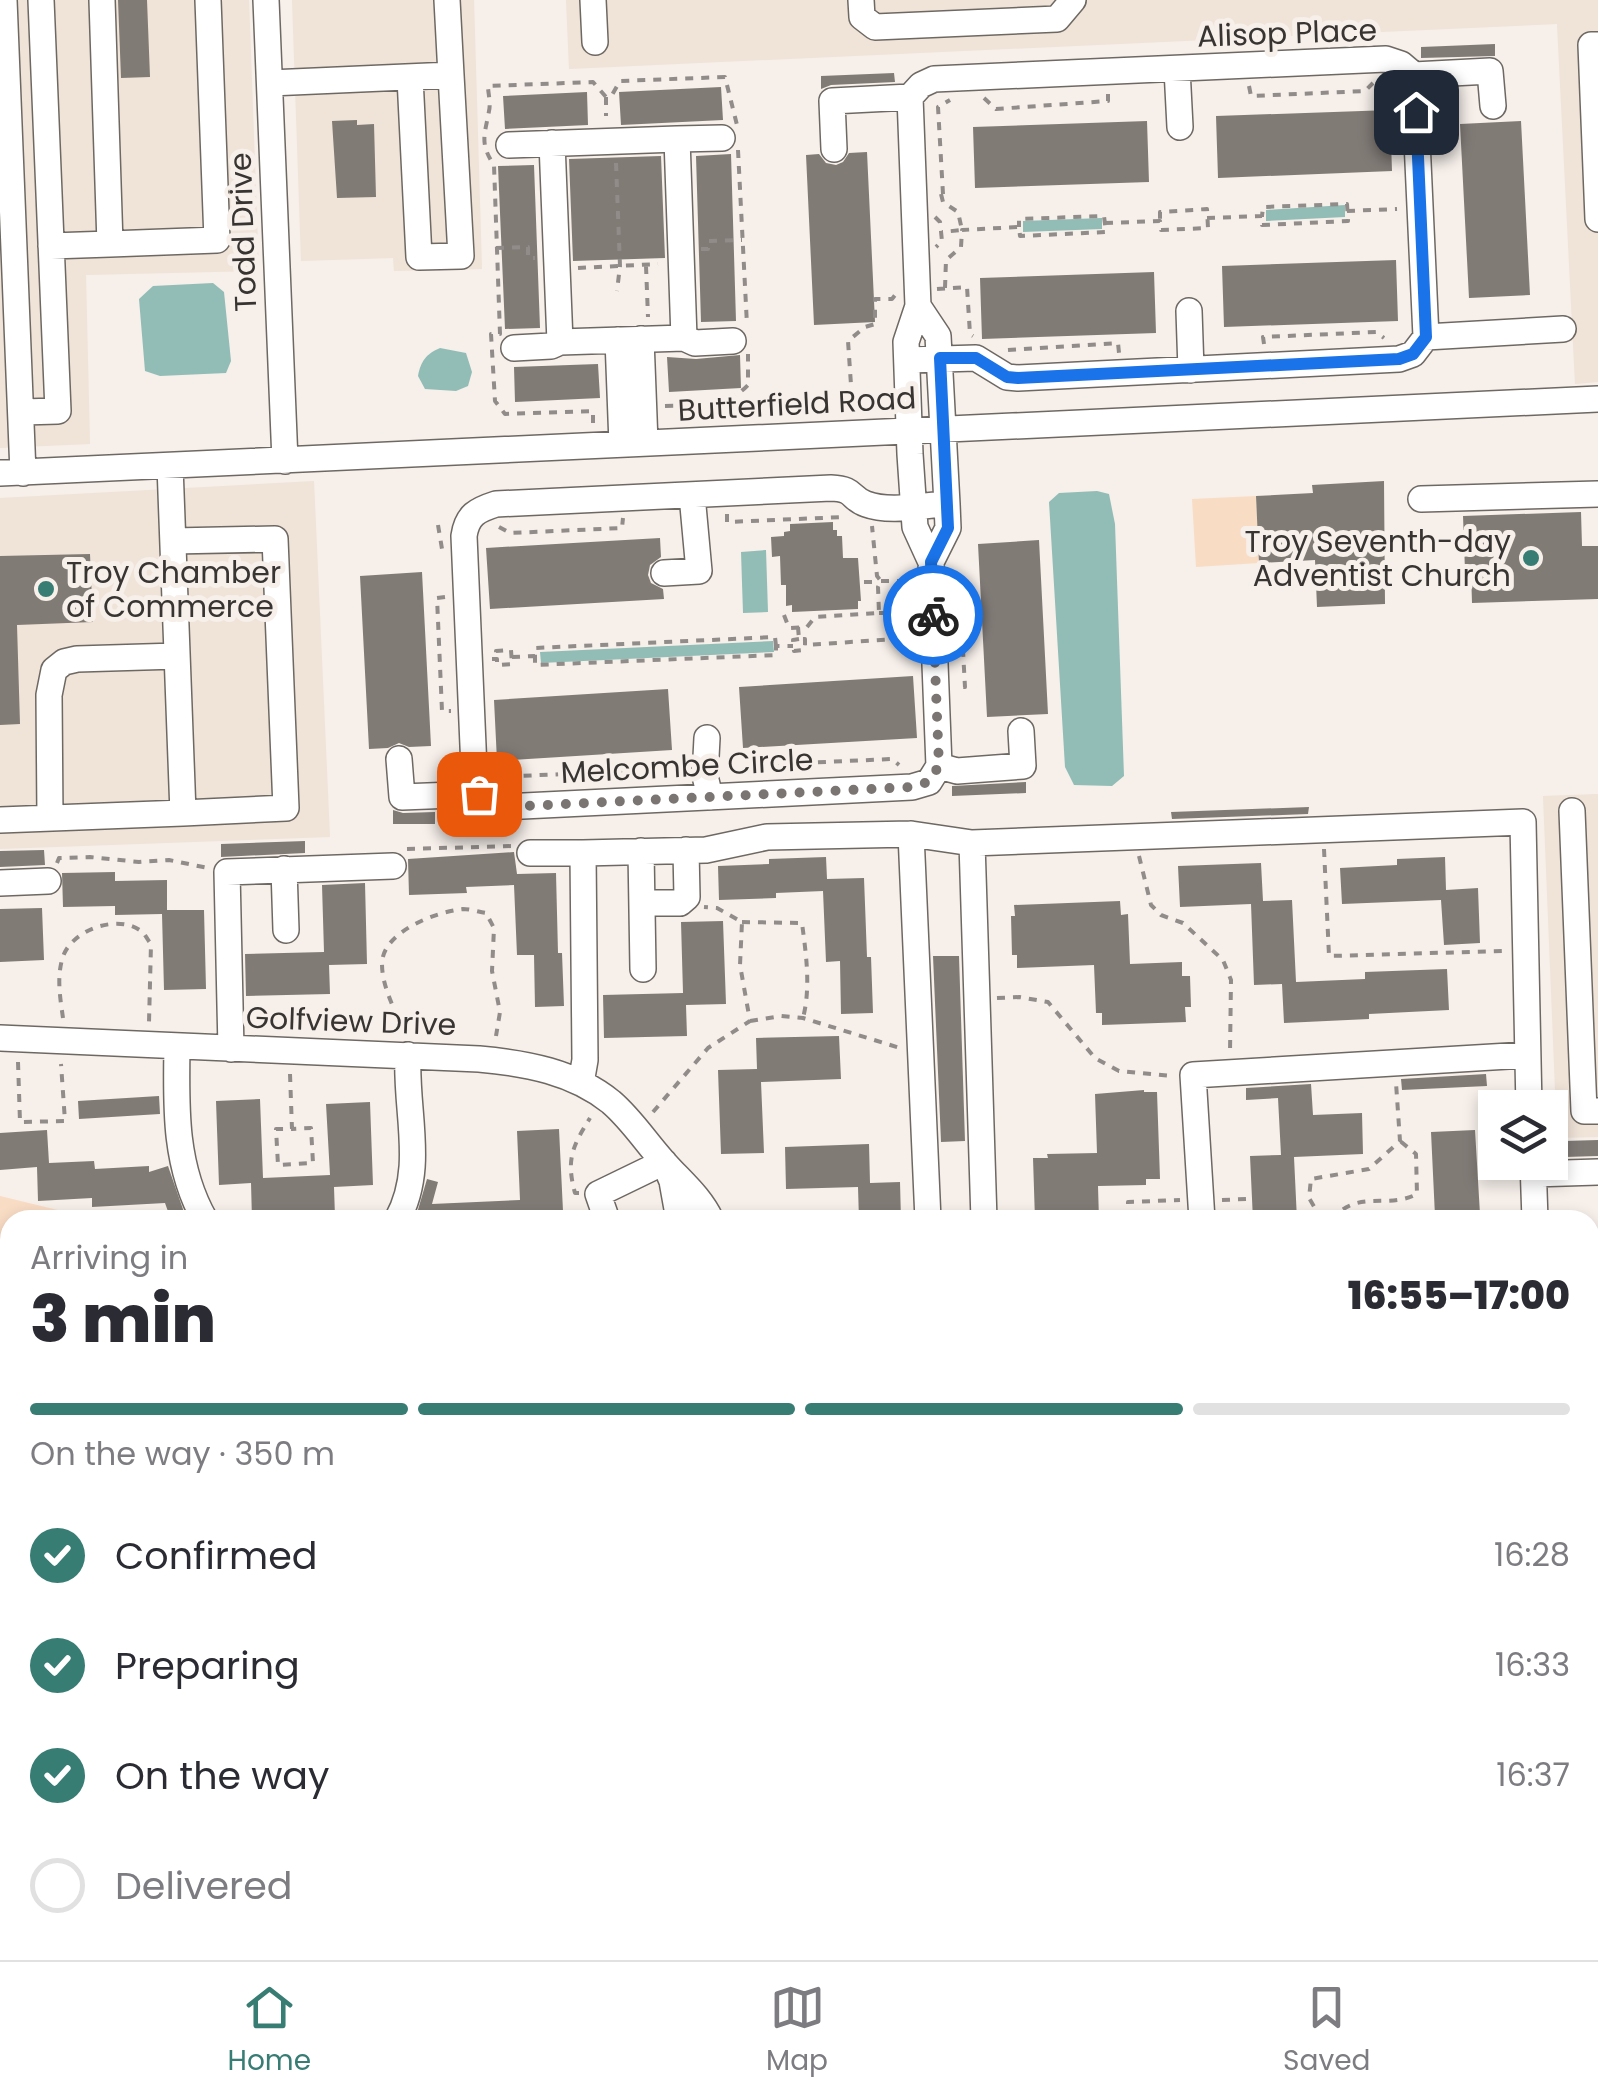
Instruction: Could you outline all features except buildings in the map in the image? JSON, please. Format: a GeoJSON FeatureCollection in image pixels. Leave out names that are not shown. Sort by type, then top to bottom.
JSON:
{"type":"FeatureCollection","features":[{"type":"Feature","properties":{"kind":"street"},"geometry":{"type":"LineString","coordinates":[[4,0],[22,412],[12,473]]}},
{"type":"Feature","properties":{"kind":"street"},"geometry":{"type":"LineString","coordinates":[[22,412],[58,411],[40,0]]}},
{"type":"Feature","properties":{"kind":"street"},"geometry":{"type":"LineString","coordinates":[[102,0],[110,244]]}},
{"type":"Feature","properties":{"kind":"street"},"geometry":{"type":"LineString","coordinates":[[51,246],[217,240],[208,0]]}},
{"type":"Feature","properties":{"kind":"street","name":"Todd Drive"},"geometry":{"type":"LineString","coordinates":[[266,0],[286,461]]}},
{"type":"Feature","properties":{"kind":"street"},"geometry":{"type":"LineString","coordinates":[[410,78],[419,257],[461,256],[447,0]]}},
{"type":"Feature","properties":{"kind":"street"},"geometry":{"type":"LineString","coordinates":[[593,0],[596,42]]}},
{"type":"Feature","properties":{"kind":"street"},"geometry":{"type":"LineString","coordinates":[[861,0],[862,17],[875,28],[1057,19],[1068,10],[1072,0]]}},
{"type":"Feature","properties":{"kind":"street"},"geometry":{"type":"LineString","coordinates":[[1598,45],[1591,45],[1598,218]]}},
{"type":"Feature","properties":{"kind":"street","name":"Alisop Place"},"geometry":{"type":"LineString","coordinates":[[834,149],[832,101],[910,97],[921,85],[934,80],[1386,60],[1401,64],[1414,75]]}},
{"type":"Feature","properties":{"kind":"street"},"geometry":{"type":"LineString","coordinates":[[1177,69],[1180,127]]}},
{"type":"Feature","properties":{"kind":"street"},"geometry":{"type":"LineString","coordinates":[[906,360],[976,358],[1007,377],[1018,378],[1399,359],[1413,354],[1426,337],[1414,75],[1490,71],[1493,106]]}},
{"type":"Feature","properties":{"kind":"street"},"geometry":{"type":"LineString","coordinates":[[270,83],[451,75]]}},
{"type":"Feature","properties":{"kind":"street"},"geometry":{"type":"LineString","coordinates":[[910,97],[919,295],[906,342],[906,360],[915,527],[931,573],[939,766],[957,770],[1023,766],[1020,731]]}},
{"type":"Feature","properties":{"kind":"street"},"geometry":{"type":"LineString","coordinates":[[509,145],[722,138]]}},
{"type":"Feature","properties":{"kind":"street"},"geometry":{"type":"LineString","coordinates":[[677,139],[684,338]]}},
{"type":"Feature","properties":{"kind":"street"},"geometry":{"type":"LineString","coordinates":[[552,144],[560,342]]}},
{"type":"Feature","properties":{"kind":"street"},"geometry":{"type":"LineString","coordinates":[[919,295],[938,336],[948,504],[948,528],[931,573]]}},
{"type":"Feature","properties":{"kind":"street"},"geometry":{"type":"LineString","coordinates":[[1189,312],[1191,370]]}},
{"type":"Feature","properties":{"kind":"street"},"geometry":{"type":"LineString","coordinates":[[18,318],[54,317]]}},
{"type":"Feature","properties":{"kind":"street"},"geometry":{"type":"LineString","coordinates":[[1426,337],[1562,330]]}},
{"type":"Feature","properties":{"kind":"street"},"geometry":{"type":"LineString","coordinates":[[633,444],[636,335]]}},
{"type":"Feature","properties":{"kind":"street"},"geometry":{"type":"LineString","coordinates":[[514,348],[636,335],[695,342],[743,336]]}},
{"type":"Feature","properties":{"kind":"street","name":"Butterfield Road"},"geometry":{"type":"LineString","coordinates":[[12,473],[1598,399]]}},
{"type":"Feature","properties":{"kind":"street"},"geometry":{"type":"LineString","coordinates":[[170,466],[182,813]]}},
{"type":"Feature","properties":{"kind":"street"},"geometry":{"type":"LineString","coordinates":[[490,789],[474,769],[466,523],[473,513],[496,504],[847,489],[865,504],[948,504]]}},
{"type":"Feature","properties":{"kind":"street"},"geometry":{"type":"LineString","coordinates":[[1421,499],[1598,494]]}},
{"type":"Feature","properties":{"kind":"street"},"geometry":{"type":"LineString","coordinates":[[664,573],[699,571],[692,495]]}},
{"type":"Feature","properties":{"kind":"street"},"geometry":{"type":"LineString","coordinates":[[0,820],[286,808],[275,540],[173,541]]}},
{"type":"Feature","properties":{"kind":"street"},"geometry":{"type":"LineString","coordinates":[[50,818],[49,695],[54,670],[77,659],[177,656]]}},
{"type":"Feature","properties":{"kind":"street"},"geometry":{"type":"LineString","coordinates":[[707,738],[705,776],[710,797]]}},
{"type":"Feature","properties":{"kind":"street","name":"Melcombe Circle"},"geometry":{"type":"LineString","coordinates":[[399,759],[402,797],[490,789],[505,807],[912,787],[928,782],[939,766]]}},
{"type":"Feature","properties":{"kind":"street"},"geometry":{"type":"LineString","coordinates":[[1572,811],[1586,862],[1589,1020],[1584,1111],[1598,1110]]}},
{"type":"Feature","properties":{"kind":"street"},"geometry":{"type":"LineString","coordinates":[[530,853],[686,850],[768,837],[911,834],[972,843],[1523,822],[1528,1090]]}},
{"type":"Feature","properties":{"kind":"street"},"geometry":{"type":"LineString","coordinates":[[911,834],[928,1210]]}},
{"type":"Feature","properties":{"kind":"street"},"geometry":{"type":"LineString","coordinates":[[972,843],[984,1210]]}},
{"type":"Feature","properties":{"kind":"street"},"geometry":{"type":"LineString","coordinates":[[642,903],[680,903],[687,896],[686,850]]}},
{"type":"Feature","properties":{"kind":"street"},"geometry":{"type":"LineString","coordinates":[[641,851],[643,969]]}},
{"type":"Feature","properties":{"kind":"street"},"geometry":{"type":"LineString","coordinates":[[581,1084],[585,1060],[582,853]]}},
{"type":"Feature","properties":{"kind":"street"},"geometry":{"type":"LineString","coordinates":[[231,1049],[227,872],[393,866]]}},
{"type":"Feature","properties":{"kind":"street"},"geometry":{"type":"LineString","coordinates":[[284,870],[286,930]]}},
{"type":"Feature","properties":{"kind":"street"},"geometry":{"type":"LineString","coordinates":[[0,883],[48,881]]}},
{"type":"Feature","properties":{"kind":"street","name":"Golfview Drive"},"geometry":{"type":"LineString","coordinates":[[0,1038],[231,1049],[406,1044],[536,1066],[581,1084],[610,1102],[692,1188],[705,1210]]}},
{"type":"Feature","properties":{"kind":"street"},"geometry":{"type":"LineString","coordinates":[[400,1210],[415,1172],[406,1044]]}},
{"type":"Feature","properties":{"kind":"street"},"geometry":{"type":"LineString","coordinates":[[177,1046],[182,1166],[199,1210]]}},
{"type":"Feature","properties":{"kind":"street"},"geometry":{"type":"LineString","coordinates":[[1201,1207],[1193,1076],[1526,1055]]}},
{"type":"Feature","properties":{"kind":"street"},"geometry":{"type":"LineString","coordinates":[[604,1210],[598,1194],[664,1162]]}},
{"type":"Feature","properties":{"kind":"street","name":"Golfview Drive"},"geometry":{"type":"LineString","coordinates":[[664,1162],[676,1210]]}},
{"type":"Feature","properties":{"kind":"street"},"geometry":{"type":"LineString","coordinates":[[1568,1170],[1598,1172]]}},
{"type":"Feature","properties":{"kind":"street"},"geometry":{"type":"LineString","coordinates":[[1533,1180],[1535,1210]]}},
{"type":"Feature","properties":{"kind":"path"},"geometry":{"type":"LineString","coordinates":[[606,98],[620,81],[725,76],[737,116],[748,385],[737,397],[720,404],[659,406]]}},
{"type":"Feature","properties":{"kind":"path"},"geometry":{"type":"LineString","coordinates":[[593,423],[593,411],[505,414],[495,401],[490,334],[500,334],[494,165],[484,151],[484,122],[490,110],[488,86],[593,82],[606,98],[606,116]]}},
{"type":"Feature","properties":{"kind":"path"},"geometry":{"type":"LineString","coordinates":[[1234,87],[1250,86],[1252,96],[1364,91],[1372,83],[1386,83]]}},
{"type":"Feature","properties":{"kind":"path"},"geometry":{"type":"LineString","coordinates":[[943,194],[938,107],[948,100],[985,98],[996,109],[1108,101],[1108,93]]}},
{"type":"Feature","properties":{"kind":"path"},"geometry":{"type":"LineString","coordinates":[[616,154],[620,266],[617,291]]}},
{"type":"Feature","properties":{"kind":"path"},"geometry":{"type":"LineString","coordinates":[[1347,204],[1348,220],[1262,225],[1262,216],[1262,207],[1347,204]]}},
{"type":"Feature","properties":{"kind":"path"},"geometry":{"type":"LineString","coordinates":[[1347,211],[1408,209]]}},
{"type":"Feature","properties":{"kind":"path"},"geometry":{"type":"LineString","coordinates":[[1207,210],[1208,228],[1161,230],[1160,221],[1160,212],[1207,210]]}},
{"type":"Feature","properties":{"kind":"path"},"geometry":{"type":"LineString","coordinates":[[1104,216],[1106,232],[1020,236],[1019,227],[1019,219],[1104,216]]}},
{"type":"Feature","properties":{"kind":"path"},"geometry":{"type":"LineString","coordinates":[[1207,218],[1262,216]]}},
{"type":"Feature","properties":{"kind":"path"},"geometry":{"type":"LineString","coordinates":[[1105,223],[1160,221]]}},
{"type":"Feature","properties":{"kind":"path"},"geometry":{"type":"LineString","coordinates":[[942,232],[1019,227]]}},
{"type":"Feature","properties":{"kind":"path"},"geometry":{"type":"LineString","coordinates":[[945,288],[946,260],[961,247],[962,230]]}},
{"type":"Feature","properties":{"kind":"path"},"geometry":{"type":"LineString","coordinates":[[692,250],[708,249],[708,242],[742,240]]}},
{"type":"Feature","properties":{"kind":"path"},"geometry":{"type":"LineString","coordinates":[[496,248],[528,247],[528,258],[546,257]]}},
{"type":"Feature","properties":{"kind":"path"},"geometry":{"type":"LineString","coordinates":[[568,268],[670,264]]}},
{"type":"Feature","properties":{"kind":"path"},"geometry":{"type":"LineString","coordinates":[[636,335],[646,265]]}},
{"type":"Feature","properties":{"kind":"path"},"geometry":{"type":"LineString","coordinates":[[853,419],[848,341],[865,327],[876,324],[875,299],[892,299],[896,290],[919,295],[967,287],[970,334],[979,339]]}},
{"type":"Feature","properties":{"kind":"path"},"geometry":{"type":"LineString","coordinates":[[1264,347],[1264,337],[1376,332],[1384,338],[1396,338]]}},
{"type":"Feature","properties":{"kind":"path"},"geometry":{"type":"LineString","coordinates":[[997,348],[1118,344],[1120,354]]}},
{"type":"Feature","properties":{"kind":"path"},"geometry":{"type":"LineString","coordinates":[[1000,361],[1006,350]]}},
{"type":"Feature","properties":{"kind":"path"},"geometry":{"type":"LineString","coordinates":[[714,514],[727,513],[728,522],[847,516]]}},
{"type":"Feature","properties":{"kind":"path"},"geometry":{"type":"LineString","coordinates":[[490,527],[502,527],[510,533],[622,528],[622,518],[637,518]]}},
{"type":"Feature","properties":{"kind":"path"},"geometry":{"type":"LineString","coordinates":[[858,520],[874,527],[879,614]]}},
{"type":"Feature","properties":{"kind":"path"},"geometry":{"type":"LineString","coordinates":[[864,582],[931,573],[960,577],[965,686],[956,687],[956,702]]}},
{"type":"Feature","properties":{"kind":"path"},"geometry":{"type":"LineString","coordinates":[[901,580],[902,624],[920,624]]}},
{"type":"Feature","properties":{"kind":"path"},"geometry":{"type":"LineString","coordinates":[[446,597],[437,598],[442,711],[452,710]]}},
{"type":"Feature","properties":{"kind":"path"},"geometry":{"type":"LineString","coordinates":[[784,615],[789,628],[808,626],[816,617],[902,613]]}},
{"type":"Feature","properties":{"kind":"path"},"geometry":{"type":"LineString","coordinates":[[798,627],[799,639]]}},
{"type":"Feature","properties":{"kind":"path"},"geometry":{"type":"LineString","coordinates":[[774,637],[776,646],[776,654],[536,665],[535,656],[535,648],[774,637]]}},
{"type":"Feature","properties":{"kind":"path"},"geometry":{"type":"LineString","coordinates":[[805,644],[921,638]]}},
{"type":"Feature","properties":{"kind":"path"},"geometry":{"type":"LineString","coordinates":[[805,639],[805,644],[804,650],[794,651],[793,640],[805,639]]}},
{"type":"Feature","properties":{"kind":"path"},"geometry":{"type":"LineString","coordinates":[[776,646],[794,646]]}},
{"type":"Feature","properties":{"kind":"path"},"geometry":{"type":"LineString","coordinates":[[482,660],[512,664],[512,657],[535,656]]}},
{"type":"Feature","properties":{"kind":"path"},"geometry":{"type":"LineString","coordinates":[[762,774],[778,773],[778,764],[892,759],[899,766],[911,764]]}},
{"type":"Feature","properties":{"kind":"path"},"geometry":{"type":"LineString","coordinates":[[490,789],[512,783],[519,776],[633,770],[633,780]]}},
{"type":"Feature","properties":{"kind":"path"},"geometry":{"type":"LineString","coordinates":[[1324,829],[1329,956],[1527,951]]}},
{"type":"Feature","properties":{"kind":"path"},"geometry":{"type":"LineString","coordinates":[[1136,837],[1152,905],[1161,915],[1183,923],[1204,941],[1223,960],[1227,970],[1230,1073]]}},
{"type":"Feature","properties":{"kind":"path"},"geometry":{"type":"LineString","coordinates":[[393,866],[398,849],[521,846],[530,853]]}},
{"type":"Feature","properties":{"kind":"path"},"geometry":{"type":"LineString","coordinates":[[48,881],[59,858],[169,860],[227,872]]}},
{"type":"Feature","properties":{"kind":"path"},"geometry":{"type":"LineString","coordinates":[[680,903],[716,908],[742,922],[802,923],[806,959],[803,1018]]}},
{"type":"Feature","properties":{"kind":"path"},"geometry":{"type":"LineString","coordinates":[[406,1044],[384,982],[382,960],[388,944],[435,916],[465,909],[486,913],[494,928],[492,971],[500,1012],[496,1036]]}},
{"type":"Feature","properties":{"kind":"path"},"geometry":{"type":"LineString","coordinates":[[742,922],[740,965],[750,1021]]}},
{"type":"Feature","properties":{"kind":"path"},"geometry":{"type":"LineString","coordinates":[[63,1018],[59,986],[64,953],[76,939],[96,927],[122,924],[140,930],[151,944],[148,1022]]}},
{"type":"Feature","properties":{"kind":"path"},"geometry":{"type":"LineString","coordinates":[[977,999],[1020,997],[1048,1002],[1095,1058],[1119,1071],[1146,1076],[1193,1076]]}},
{"type":"Feature","properties":{"kind":"path"},"geometry":{"type":"LineString","coordinates":[[653,1112],[708,1048],[750,1021],[781,1016],[803,1018],[892,1048],[920,1047]]}},
{"type":"Feature","properties":{"kind":"path"},"geometry":{"type":"LineString","coordinates":[[18,1062],[20,1122],[65,1120],[61,1064]]}},
{"type":"Feature","properties":{"kind":"path"},"geometry":{"type":"LineString","coordinates":[[1342,1210],[1369,1200],[1406,1200],[1416,1194],[1416,1154],[1400,1141],[1394,1064]]}},
{"type":"Feature","properties":{"kind":"path"},"geometry":{"type":"LineString","coordinates":[[290,1074],[292,1128]]}},
{"type":"Feature","properties":{"kind":"path"},"geometry":{"type":"LineString","coordinates":[[575,1193],[570,1158],[590,1118]]}},
{"type":"Feature","properties":{"kind":"path"},"geometry":{"type":"LineString","coordinates":[[292,1128],[311,1128],[313,1163],[278,1165],[276,1129],[292,1128]]}},
{"type":"Feature","properties":{"kind":"path"},"geometry":{"type":"LineString","coordinates":[[1316,1210],[1308,1198],[1311,1179],[1369,1169],[1400,1141]]}},
{"type":"Feature","properties":{"kind":"path"},"geometry":{"type":"LineString","coordinates":[[1128,1210],[1128,1202],[1201,1207],[1247,1198]]}},
{"type":"Feature","properties":{"kind":"shaded area"},"geometry":{"type":"Polygon","coordinates":[[[0,0],[249,0],[259,271],[86,275],[90,444],[0,448],[0,0]]]}},
{"type":"Feature","properties":{"kind":"shaded area"},"geometry":{"type":"Polygon","coordinates":[[[292,0],[474,0],[482,269],[394,271],[393,258],[301,261],[292,0]]]}},
{"type":"Feature","properties":{"kind":"shaded area"},"geometry":{"type":"Polygon","coordinates":[[[566,0],[1598,0],[1598,382],[1575,384],[1557,24],[569,69],[566,0]]]}},
{"type":"Feature","properties":{"kind":"shaded area"},"geometry":{"type":"Polygon","coordinates":[[[314,481],[330,837],[0,849],[0,498],[314,481]]]}},
{"type":"Feature","properties":{"kind":"shaded area"},"geometry":{"type":"Polygon","coordinates":[[[1256,496],[1259,563],[1196,567],[1192,499],[1256,496]]]}},
{"type":"Feature","properties":{"kind":"shaded area"},"geometry":{"type":"Polygon","coordinates":[[[1598,794],[1598,1137],[1568,1138],[1568,1090],[1555,1090],[1543,796],[1598,794]]]}},
{"type":"Feature","properties":{"kind":"shaded area"},"geometry":{"type":"Polygon","coordinates":[[[0,1196],[58,1210],[0,1210],[0,1196]]]}},
{"type":"Feature","properties":{"kind":"water"},"geometry":{"type":"Polygon","coordinates":[[[1345,205],[1345,217],[1266,221],[1266,210],[1345,205]]]}},
{"type":"Feature","properties":{"kind":"water"},"geometry":{"type":"Polygon","coordinates":[[[1102,218],[1102,229],[1023,232],[1023,221],[1102,218]]]}},
{"type":"Feature","properties":{"kind":"water"},"geometry":{"type":"Polygon","coordinates":[[[213,283],[224,292],[231,361],[226,373],[160,376],[145,371],[139,299],[153,286],[213,283]]]}},
{"type":"Feature","properties":{"kind":"water"},"geometry":{"type":"Polygon","coordinates":[[[440,348],[466,353],[472,372],[468,386],[456,391],[425,389],[418,376],[421,366],[440,348]]]}},
{"type":"Feature","properties":{"kind":"water"},"geometry":{"type":"Polygon","coordinates":[[[1059,493],[1109,494],[1115,524],[1124,776],[1112,786],[1074,785],[1065,767],[1049,502],[1059,493]]]}},
{"type":"Feature","properties":{"kind":"water"},"geometry":{"type":"Polygon","coordinates":[[[766,550],[768,612],[743,613],[741,552],[766,550]]]}},
{"type":"Feature","properties":{"kind":"water"},"geometry":{"type":"Polygon","coordinates":[[[773,641],[774,652],[541,663],[540,652],[773,641]]]}},
{"type":"Feature","properties":{"kind":"way so far"},"geometry":{"type":"LineString","coordinates":[[479,794],[505,807],[912,787],[928,782],[939,766],[933,615]]}},
{"type":"Feature","properties":{"kind":"place","name":"Troy Seventh-day Adventist Church"},"geometry":{"type":"Point","coordinates":[1531,558]}},
{"type":"Feature","properties":{"kind":"place","name":"Troy Chamber of Commerce"},"geometry":{"type":"Point","coordinates":[46,589]}},
{"type":"Feature","properties":{"kind":"route"},"geometry":{"type":"LineString","coordinates":[[933,615],[931,562],[948,528],[940,358],[976,358],[1007,377],[1018,378],[1399,359],[1413,354],[1426,337],[1416,112]]}}]}
